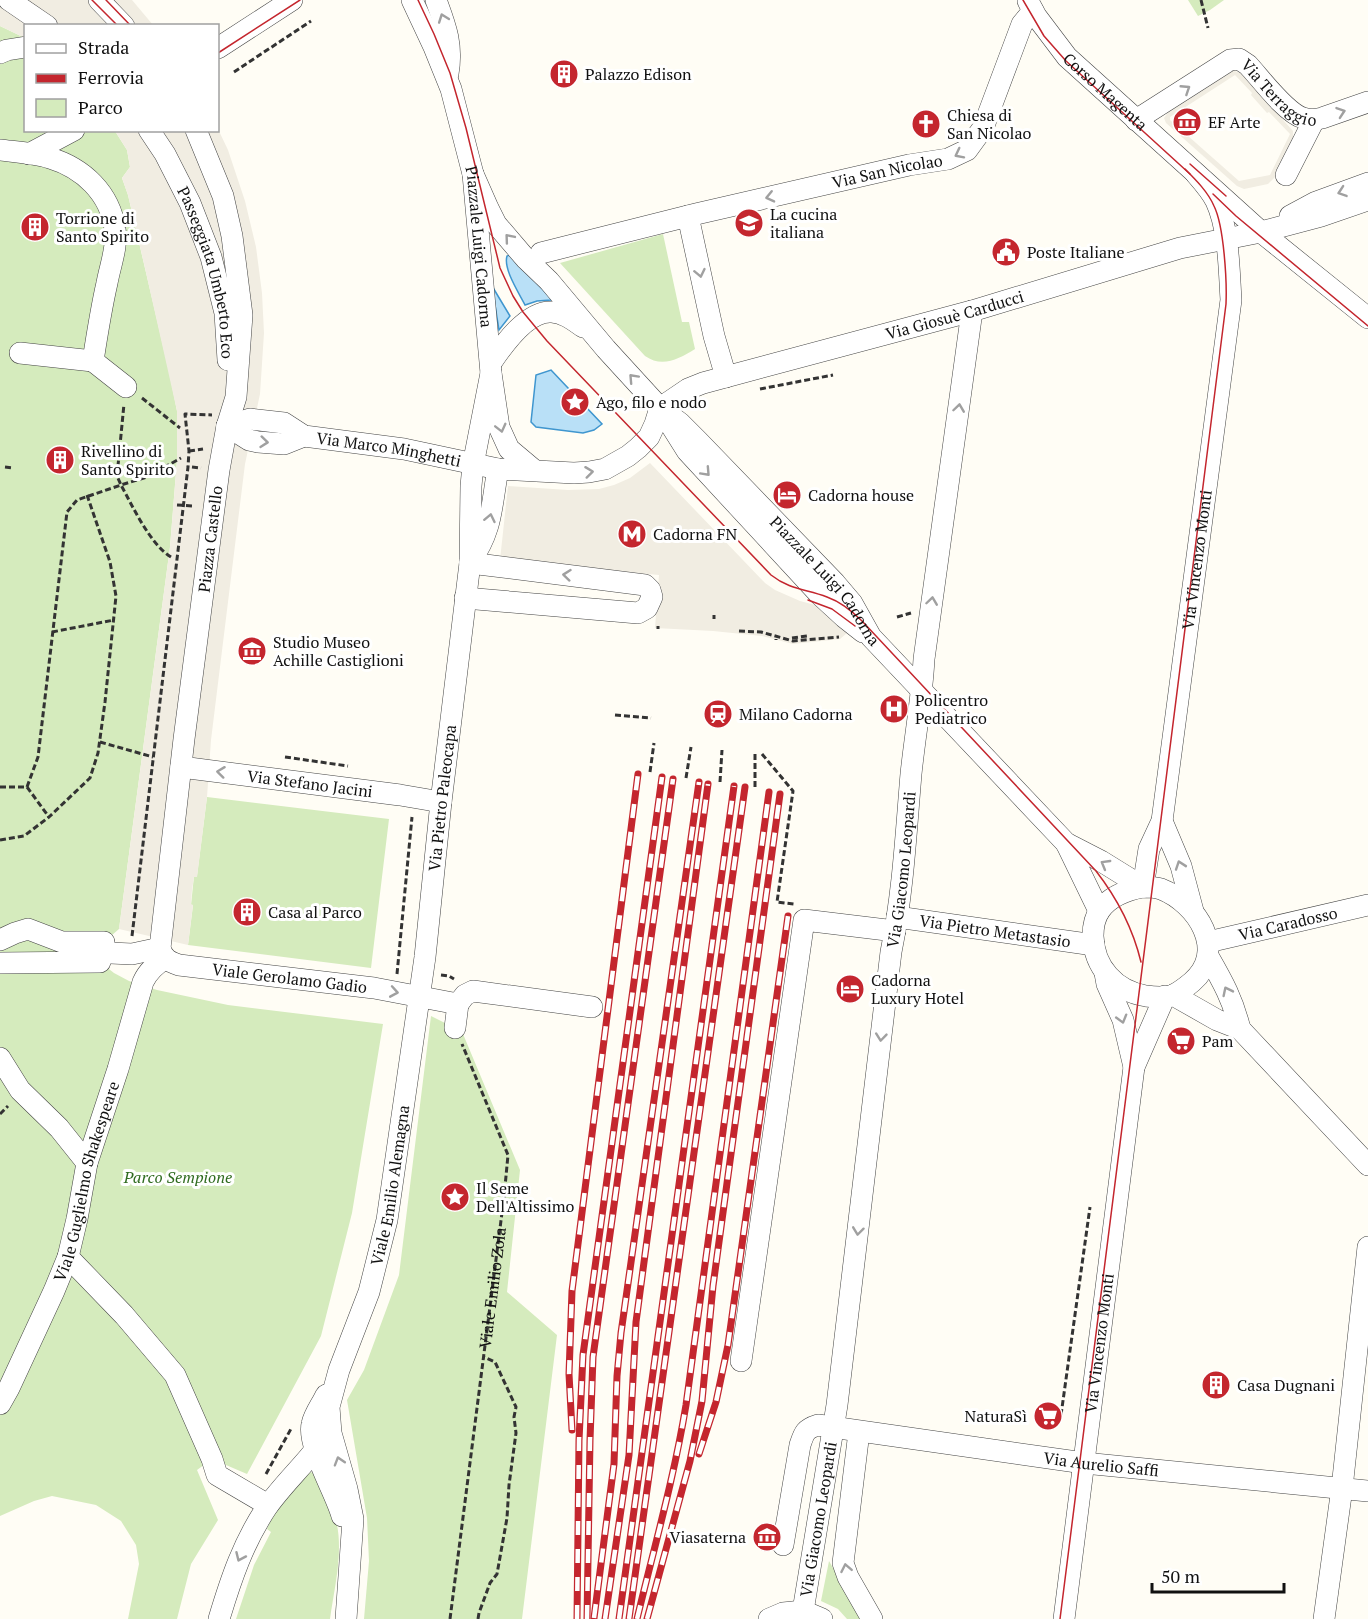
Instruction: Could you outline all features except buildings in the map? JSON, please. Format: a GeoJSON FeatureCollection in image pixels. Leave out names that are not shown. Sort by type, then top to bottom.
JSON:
{"type":"FeatureCollection","features":[{"type":"Feature","properties":{"kind":"street"},"geometry":{"type":"LineString","coordinates":[[9,0],[44,24]]}},
{"type":"Feature","properties":{"kind":"street"},"geometry":{"type":"LineString","coordinates":[[99,0],[122,24]]}},
{"type":"Feature","properties":{"kind":"street"},"geometry":{"type":"LineString","coordinates":[[219,47],[292,0]]}},
{"type":"Feature","properties":{"kind":"street"},"geometry":{"type":"LineString","coordinates":[[412,0],[451,89],[473,174]]}},
{"type":"Feature","properties":{"kind":"street"},"geometry":{"type":"LineString","coordinates":[[436,0],[450,40],[450,63],[447,78]]}},
{"type":"Feature","properties":{"kind":"street","name":"Corso Magenta"},"geometry":{"type":"LineString","coordinates":[[1030,6],[1067,57],[1196,174]]}},
{"type":"Feature","properties":{"kind":"street","name":"Via San Nicolao"},"geometry":{"type":"LineString","coordinates":[[687,216],[909,165],[948,159],[967,150],[983,128],[1030,6]]}},
{"type":"Feature","properties":{"kind":"street"},"geometry":{"type":"LineString","coordinates":[[0,53],[24,47]]}},
{"type":"Feature","properties":{"kind":"street","name":"Via Terraggio"},"geometry":{"type":"LineString","coordinates":[[1136,120],[1230,60],[1239,59],[1248,65],[1290,112],[1302,118],[1314,120],[1368,102]]}},
{"type":"Feature","properties":{"kind":"street"},"geometry":{"type":"LineString","coordinates":[[1286,175],[1314,120]]}},
{"type":"Feature","properties":{"kind":"street"},"geometry":{"type":"LineString","coordinates":[[29,154],[70,132]]}},
{"type":"Feature","properties":{"kind":"street","name":"Passeggiata Umberto Eco"},"geometry":{"type":"LineString","coordinates":[[150,132],[165,154],[190,203],[211,257],[225,313],[228,360],[227,421]]}},
{"type":"Feature","properties":{"kind":"street","name":"Piazza Castello"},"geometry":{"type":"LineString","coordinates":[[162,954],[181,767],[219,470],[227,421],[236,397],[242,315],[232,236],[224,196],[197,132]]}},
{"type":"Feature","properties":{"kind":"street"},"geometry":{"type":"LineString","coordinates":[[0,150],[48,157],[68,164],[100,190],[109,207],[116,230],[93,361]]}},
{"type":"Feature","properties":{"kind":"street","name":"Piazzale Luigi Cadorna"},"geometry":{"type":"LineString","coordinates":[[473,174],[496,224],[549,281],[606,349],[660,408],[680,423],[835,583],[852,603],[871,637],[1066,843]]}},
{"type":"Feature","properties":{"kind":"street","name":"Piazzale Luigi Cadorna"},"geometry":{"type":"LineString","coordinates":[[473,174],[491,368],[499,427],[509,449],[534,470]]}},
{"type":"Feature","properties":{"kind":"street"},"geometry":{"type":"LineString","coordinates":[[1196,174],[1261,232],[1368,318]]}},
{"type":"Feature","properties":{"kind":"street","name":"Via Vincenzo Monti"},"geometry":{"type":"LineString","coordinates":[[1143,887],[1149,849],[1162,821],[1231,300],[1226,238],[1221,213],[1215,198],[1196,174]]}},
{"type":"Feature","properties":{"kind":"street"},"geometry":{"type":"LineString","coordinates":[[1261,232],[1316,202],[1368,183]]}},
{"type":"Feature","properties":{"kind":"street"},"geometry":{"type":"LineString","coordinates":[[1261,232],[1321,216],[1368,200]]}},
{"type":"Feature","properties":{"kind":"street"},"geometry":{"type":"LineString","coordinates":[[473,465],[498,469],[574,473],[605,469],[628,456],[644,443],[655,424],[660,408],[688,389],[726,377],[714,336],[687,216],[541,252]]}},
{"type":"Feature","properties":{"kind":"street"},"geometry":{"type":"LineString","coordinates":[[1261,232],[1299,245],[1310,252],[1368,302]]}},
{"type":"Feature","properties":{"kind":"street","name":"Via Giosuè Carducci"},"geometry":{"type":"LineString","coordinates":[[726,377],[972,311],[1180,248],[1261,232]]}},
{"type":"Feature","properties":{"kind":"street","name":"Via Giacomo Leopardi"},"geometry":{"type":"LineString","coordinates":[[813,1615],[833,1428],[896,924],[924,659],[972,311]]}},
{"type":"Feature","properties":{"kind":"street","name":"Piazzale Luigi Cadorna"},"geometry":{"type":"LineString","coordinates":[[465,598],[470,563],[473,465],[491,368],[511,335],[529,321],[547,312],[567,316],[584,327],[606,349]]}},
{"type":"Feature","properties":{"kind":"street"},"geometry":{"type":"LineString","coordinates":[[20,352],[93,361],[126,387]]}},
{"type":"Feature","properties":{"kind":"street","name":"Via Marco Minghetti"},"geometry":{"type":"LineString","coordinates":[[227,421],[249,440],[258,442],[284,444],[304,436],[404,450],[473,465]]}},
{"type":"Feature","properties":{"kind":"street","name":"Piazzale Luigi Cadorna"},"geometry":{"type":"LineString","coordinates":[[470,563],[488,527],[498,469]]}},
{"type":"Feature","properties":{"kind":"street"},"geometry":{"type":"LineString","coordinates":[[465,598],[638,613],[647,608],[652,597],[645,585],[470,563]]}},
{"type":"Feature","properties":{"kind":"street"},"geometry":{"type":"LineString","coordinates":[[586,608],[625,582]]}},
{"type":"Feature","properties":{"kind":"street","name":"Via Pietro Paleocapa"},"geometry":{"type":"LineString","coordinates":[[420,997],[465,598]]}},
{"type":"Feature","properties":{"kind":"street","name":"Via Stefano Jacini"},"geometry":{"type":"LineString","coordinates":[[181,767],[441,802]]}},
{"type":"Feature","properties":{"kind":"street"},"geometry":{"type":"LineString","coordinates":[[1162,821],[1181,866],[1193,911],[1202,927],[1208,949],[1234,1007],[1240,1029]]}},
{"type":"Feature","properties":{"kind":"street"},"geometry":{"type":"LineString","coordinates":[[1066,843],[1143,887]]}},
{"type":"Feature","properties":{"kind":"street"},"geometry":{"type":"LineString","coordinates":[[1066,843],[1099,911]]}},
{"type":"Feature","properties":{"kind":"street"},"geometry":{"type":"LineString","coordinates":[[1193,911],[1182,901],[1160,888],[1130,889],[1114,897],[1099,911],[1095,920],[1094,945],[1100,964],[1119,986],[1127,990],[1144,996],[1169,995],[1197,978],[1205,966],[1208,949]]}},
{"type":"Feature","properties":{"kind":"street","name":"Via Caradosso"},"geometry":{"type":"LineString","coordinates":[[1208,949],[1368,905]]}},
{"type":"Feature","properties":{"kind":"street","name":"Via Pietro Metastasio"},"geometry":{"type":"LineString","coordinates":[[741,1361],[804,920],[896,924],[1094,945]]}},
{"type":"Feature","properties":{"kind":"street","name":"Viale Gerolamo Gadio"},"geometry":{"type":"LineString","coordinates":[[9,945],[162,954],[170,962],[179,965],[366,987],[420,997]]}},
{"type":"Feature","properties":{"kind":"street"},"geometry":{"type":"LineString","coordinates":[[0,963],[100,962],[102,952]]}},
{"type":"Feature","properties":{"kind":"street","name":"Viale Guglielmo Shakespeare"},"geometry":{"type":"LineString","coordinates":[[0,1404],[9,1389],[68,1257],[87,1163],[118,1069],[143,982],[162,954]]}},
{"type":"Feature","properties":{"kind":"street","name":"Via Vincenzo Monti"},"geometry":{"type":"LineString","coordinates":[[1105,972],[1107,984],[1123,1020],[1134,1067]]}},
{"type":"Feature","properties":{"kind":"street"},"geometry":{"type":"LineString","coordinates":[[455,1028],[458,1004],[465,995],[473,991],[592,1007]]}},
{"type":"Feature","properties":{"kind":"street"},"geometry":{"type":"LineString","coordinates":[[1169,995],[1217,1020],[1240,1029],[1368,1165]]}},
{"type":"Feature","properties":{"kind":"street","name":"Via Vincenzo Monti"},"geometry":{"type":"LineString","coordinates":[[1064,1619],[1134,1067],[1169,995]]}},
{"type":"Feature","properties":{"kind":"street"},"geometry":{"type":"LineString","coordinates":[[420,997],[458,1004]]}},
{"type":"Feature","properties":{"kind":"street","name":"Viale Emilio Alemagna"},"geometry":{"type":"LineString","coordinates":[[315,1450],[312,1425],[339,1370],[369,1292],[387,1220],[420,997]]}},
{"type":"Feature","properties":{"kind":"street"},"geometry":{"type":"LineString","coordinates":[[0,1058],[20,1090],[59,1128],[87,1163]]}},
{"type":"Feature","properties":{"kind":"street"},"geometry":{"type":"LineString","coordinates":[[1324,1619],[1342,1488],[1368,1247]]}},
{"type":"Feature","properties":{"kind":"street"},"geometry":{"type":"LineString","coordinates":[[68,1257],[124,1315],[175,1375],[217,1475],[268,1505]]}},
{"type":"Feature","properties":{"kind":"street","name":"Viale Emilio Alemagna"},"geometry":{"type":"LineString","coordinates":[[339,1370],[328,1416],[353,1519],[351,1559]]}},
{"type":"Feature","properties":{"kind":"street","name":"Via Giacomo Leopardi"},"geometry":{"type":"LineString","coordinates":[[783,1545],[804,1433],[810,1427],[818,1425],[833,1428]]}},
{"type":"Feature","properties":{"kind":"street","name":"Via Aurelio Saffi"},"geometry":{"type":"LineString","coordinates":[[833,1428],[1084,1463],[1368,1491]]}},
{"type":"Feature","properties":{"kind":"street","name":"Via Giacomo Leopardi"},"geometry":{"type":"LineString","coordinates":[[860,1431],[843,1563],[848,1577],[872,1619]]}},
{"type":"Feature","properties":{"kind":"street"},"geometry":{"type":"LineString","coordinates":[[219,1619],[239,1557],[268,1505],[315,1450],[345,1526],[351,1559],[346,1619]]}},
{"type":"Feature","properties":{"kind":"street"},"geometry":{"type":"LineString","coordinates":[[769,1619],[783,1613],[813,1615]]}},
{"type":"Feature","properties":{"kind":"path"},"geometry":{"type":"LineString","coordinates":[[1201,0],[1208,28]]}},
{"type":"Feature","properties":{"kind":"path"},"geometry":{"type":"LineString","coordinates":[[234,72],[311,21]]}},
{"type":"Feature","properties":{"kind":"path"},"geometry":{"type":"LineString","coordinates":[[760,389],[833,375]]}},
{"type":"Feature","properties":{"kind":"path"},"geometry":{"type":"LineString","coordinates":[[126,387],[180,428]]}},
{"type":"Feature","properties":{"kind":"path"},"geometry":{"type":"LineString","coordinates":[[126,387],[117,476],[141,523],[165,553],[171,557]]}},
{"type":"Feature","properties":{"kind":"path"},"geometry":{"type":"LineString","coordinates":[[131,943],[184,506],[189,451],[185,414],[227,421]]}},
{"type":"Feature","properties":{"kind":"path"},"geometry":{"type":"LineString","coordinates":[[27,787],[38,757],[67,512],[77,500],[87,495],[147,477],[181,458]]}},
{"type":"Feature","properties":{"kind":"path"},"geometry":{"type":"LineString","coordinates":[[5,467],[13,468]]}},
{"type":"Feature","properties":{"kind":"path"},"geometry":{"type":"LineString","coordinates":[[192,467],[203,468]]}},
{"type":"Feature","properties":{"kind":"path"},"geometry":{"type":"LineString","coordinates":[[0,840],[24,836],[49,817],[90,778],[98,753],[116,596],[110,562],[87,495]]}},
{"type":"Feature","properties":{"kind":"path"},"geometry":{"type":"LineString","coordinates":[[177,505],[194,506]]}},
{"type":"Feature","properties":{"kind":"path"},"geometry":{"type":"LineString","coordinates":[[897,617],[910,613]]}},
{"type":"Feature","properties":{"kind":"path"},"geometry":{"type":"LineString","coordinates":[[52,632],[114,620]]}},
{"type":"Feature","properties":{"kind":"path"},"geometry":{"type":"LineString","coordinates":[[739,631],[761,632],[794,641],[839,637],[843,634]]}},
{"type":"Feature","properties":{"kind":"path"},"geometry":{"type":"LineString","coordinates":[[792,638],[807,636]]}},
{"type":"Feature","properties":{"kind":"path"},"geometry":{"type":"LineString","coordinates":[[615,715],[651,718]]}},
{"type":"Feature","properties":{"kind":"path"},"geometry":{"type":"LineString","coordinates":[[100,742],[153,757]]}},
{"type":"Feature","properties":{"kind":"path"},"geometry":{"type":"LineString","coordinates":[[650,772],[654,743]]}},
{"type":"Feature","properties":{"kind":"path"},"geometry":{"type":"LineString","coordinates":[[686,778],[691,747]]}},
{"type":"Feature","properties":{"kind":"path"},"geometry":{"type":"LineString","coordinates":[[720,782],[722,750]]}},
{"type":"Feature","properties":{"kind":"path"},"geometry":{"type":"LineString","coordinates":[[754,787],[755,753]]}},
{"type":"Feature","properties":{"kind":"path"},"geometry":{"type":"LineString","coordinates":[[762,754],[793,791],[777,902],[783,903]]}},
{"type":"Feature","properties":{"kind":"path"},"geometry":{"type":"LineString","coordinates":[[285,757],[348,766]]}},
{"type":"Feature","properties":{"kind":"path"},"geometry":{"type":"LineString","coordinates":[[0,787],[27,787]]}},
{"type":"Feature","properties":{"kind":"path"},"geometry":{"type":"LineString","coordinates":[[27,787],[49,817]]}},
{"type":"Feature","properties":{"kind":"path"},"geometry":{"type":"LineString","coordinates":[[398,968],[413,797]]}},
{"type":"Feature","properties":{"kind":"path","name":"Viale Emilio Zola"},"geometry":{"type":"LineString","coordinates":[[450,1619],[508,1155],[455,1028]]}},
{"type":"Feature","properties":{"kind":"path"},"geometry":{"type":"LineString","coordinates":[[1061,1415],[1090,1207]]}},
{"type":"Feature","properties":{"kind":"path"},"geometry":{"type":"LineString","coordinates":[[478,1619],[483,1600],[490,1583],[497,1574],[499,1565],[507,1518],[516,1433],[514,1417],[516,1407],[500,1369],[495,1362],[484,1356]]}},
{"type":"Feature","properties":{"kind":"path"},"geometry":{"type":"LineString","coordinates":[[266,1475],[294,1422]]}},
{"type":"Feature","properties":{"kind":"green space"},"geometry":{"type":"Polygon","coordinates":[[[1188,0],[1224,0],[1198,16],[1188,0]]]}},
{"type":"Feature","properties":{"kind":"green space","name":"Parco Sempione"},"geometry":{"type":"Polygon","coordinates":[[[0,26],[24,38],[24,132],[116,132],[127,150],[130,167],[122,178],[128,195],[177,411],[177,460],[170,547],[119,929],[104,942],[100,962],[129,981],[157,990],[228,1005],[383,1024],[352,1213],[321,1336],[247,1474],[212,1459],[197,1470],[218,1520],[191,1564],[177,1619],[128,1619],[139,1564],[136,1545],[121,1521],[96,1505],[52,1496],[0,1516],[0,26]]]}},
{"type":"Feature","properties":{"kind":"green space"},"geometry":{"type":"Polygon","coordinates":[[[663,234],[682,322],[689,322],[695,349],[677,359],[664,362],[651,360],[645,356],[560,263],[663,234]]]}},
{"type":"Feature","properties":{"kind":"green space"},"geometry":{"type":"Polygon","coordinates":[[[207,797],[389,819],[371,968],[188,945],[194,876],[197,876],[207,797]]]}},
{"type":"Feature","properties":{"kind":"green space"},"geometry":{"type":"Polygon","coordinates":[[[431,1016],[463,1034],[520,1170],[507,1292],[557,1335],[522,1619],[364,1619],[369,1561],[367,1518],[347,1400],[364,1370],[399,1275],[431,1016]]]}},
{"type":"Feature","properties":{"kind":"green space"},"geometry":{"type":"Polygon","coordinates":[[[309,1472],[314,1473],[330,1505],[339,1536],[336,1584],[330,1619],[236,1619],[254,1565],[271,1532],[267,1529],[279,1501],[309,1472]]]}},
{"type":"Feature","properties":{"kind":"green space"},"geometry":{"type":"Polygon","coordinates":[[[829,1561],[862,1619],[847,1619],[838,1609],[821,1601],[829,1561]]]}},
{"type":"Feature","properties":{"kind":"shaded area"},"geometry":{"type":"Polygon","coordinates":[[[0,0],[132,0],[152,24],[24,24],[24,38],[0,26],[0,0]]]}},
{"type":"Feature","properties":{"kind":"shaded area"},"geometry":{"type":"Polygon","coordinates":[[[1231,71],[1235,71],[1242,74],[1293,131],[1293,140],[1275,177],[1268,184],[1244,189],[1237,186],[1166,123],[1164,118],[1169,111],[1231,71]],[[1235,75],[1170,117],[1170,120],[1239,181],[1270,175],[1290,134],[1269,112],[1267,113],[1251,95],[1252,93],[1235,75]]]}},
{"type":"Feature","properties":{"kind":"shaded area"},"geometry":{"type":"Polygon","coordinates":[[[219,131],[228,150],[245,201],[256,247],[262,293],[264,333],[260,394],[245,464],[211,740],[207,797],[197,877],[194,877],[192,890],[191,904],[193,905],[188,945],[119,929],[170,547],[177,460],[177,411],[128,195],[122,178],[130,167],[127,150],[116,132],[219,131]]]}},
{"type":"Feature","properties":{"kind":"shaded area"},"geometry":{"type":"Polygon","coordinates":[[[650,463],[765,583],[800,601],[815,605],[847,633],[840,639],[793,644],[762,636],[655,628],[659,575],[500,560],[508,486],[568,490],[599,489],[630,478],[650,463]]]}},
{"type":"Feature","properties":{"kind":"water"},"geometry":{"type":"Polygon","coordinates":[[[510,255],[551,300],[525,305],[507,267],[507,256],[510,255]]]}},
{"type":"Feature","properties":{"kind":"water"},"geometry":{"type":"Polygon","coordinates":[[[492,286],[510,316],[499,330],[492,286]]]}},
{"type":"Feature","properties":{"kind":"water"},"geometry":{"type":"Polygon","coordinates":[[[551,370],[602,424],[594,430],[583,433],[536,427],[531,422],[536,375],[551,370]]]}},
{"type":"Feature","properties":{"kind":"tram line"},"geometry":{"type":"LineString","coordinates":[[92,0],[116,24]]}},
{"type":"Feature","properties":{"kind":"tram line"},"geometry":{"type":"LineString","coordinates":[[106,0],[129,24]]}},
{"type":"Feature","properties":{"kind":"tram line"},"geometry":{"type":"LineString","coordinates":[[219,52],[300,0]]}},
{"type":"Feature","properties":{"kind":"tram line"},"geometry":{"type":"LineString","coordinates":[[418,0],[450,73],[466,128],[500,268],[523,312],[547,341],[771,575],[792,586],[837,601],[862,621],[1096,871],[1123,914],[1134,938],[1141,962]]}},
{"type":"Feature","properties":{"kind":"tram line"},"geometry":{"type":"LineString","coordinates":[[1023,0],[1044,36],[1066,61],[1190,174]]}},
{"type":"Feature","properties":{"kind":"tram line"},"geometry":{"type":"LineString","coordinates":[[1190,164],[1226,196]]}},
{"type":"Feature","properties":{"kind":"tram line"},"geometry":{"type":"LineString","coordinates":[[1060,1619],[1226,304],[1224,254],[1217,215],[1208,196],[1185,169]]}},
{"type":"Feature","properties":{"kind":"tram line"},"geometry":{"type":"LineString","coordinates":[[1213,194],[1236,216],[1368,326]]}},
{"type":"Feature","properties":{"kind":"tram line"},"geometry":{"type":"LineString","coordinates":[[808,600],[832,609],[855,626]]}},
{"type":"Feature","properties":{"kind":"railway"},"geometry":{"type":"LineString","coordinates":[[572,1430],[569,1374],[572,1291],[638,774]]}},
{"type":"Feature","properties":{"kind":"railway"},"geometry":{"type":"LineString","coordinates":[[577,1619],[579,1440],[583,1355],[662,777]]}},
{"type":"Feature","properties":{"kind":"railway"},"geometry":{"type":"LineString","coordinates":[[587,1619],[593,1357],[673,779]]}},
{"type":"Feature","properties":{"kind":"railway"},"geometry":{"type":"LineString","coordinates":[[594,1618],[614,1464],[621,1333],[699,782]]}},
{"type":"Feature","properties":{"kind":"railway"},"geometry":{"type":"LineString","coordinates":[[605,1619],[629,1455],[636,1322],[708,784]]}},
{"type":"Feature","properties":{"kind":"railway"},"geometry":{"type":"LineString","coordinates":[[619,1619],[734,786]]}},
{"type":"Feature","properties":{"kind":"railway"},"geometry":{"type":"LineString","coordinates":[[629,1619],[745,787]]}},
{"type":"Feature","properties":{"kind":"railway"},"geometry":{"type":"LineString","coordinates":[[637,1619],[670,1486],[686,1405],[769,792]]}},
{"type":"Feature","properties":{"kind":"railway"},"geometry":{"type":"LineString","coordinates":[[647,1619],[690,1461],[702,1401],[713,1286],[780,794]]}},
{"type":"Feature","properties":{"kind":"railway"},"geometry":{"type":"LineString","coordinates":[[699,1454],[716,1402],[728,1345],[788,916]]}},
{"type":"Feature","properties":{"kind":"place","name":"Palazzo Edison"},"geometry":{"type":"Point","coordinates":[564,74]}},
{"type":"Feature","properties":{"kind":"place","name":"EF Arte"},"geometry":{"type":"Point","coordinates":[1187,122]}},
{"type":"Feature","properties":{"kind":"place","name":"Chiesa di San Nicolao"},"geometry":{"type":"Point","coordinates":[926,124]}},
{"type":"Feature","properties":{"kind":"place","name":"La cucina italiana"},"geometry":{"type":"Point","coordinates":[749,223]}},
{"type":"Feature","properties":{"kind":"place","name":"Torrione di Santo Spirito"},"geometry":{"type":"Point","coordinates":[35,227]}},
{"type":"Feature","properties":{"kind":"place","name":"Poste Italiane"},"geometry":{"type":"Point","coordinates":[1006,252]}},
{"type":"Feature","properties":{"kind":"place","name":"Ago, filo e nodo"},"geometry":{"type":"Point","coordinates":[575,402]}},
{"type":"Feature","properties":{"kind":"place","name":"Rivellino di Santo Spirito"},"geometry":{"type":"Point","coordinates":[60,460]}},
{"type":"Feature","properties":{"kind":"place","name":"Cadorna house"},"geometry":{"type":"Point","coordinates":[787,495]}},
{"type":"Feature","properties":{"kind":"place","name":"Cadorna FN"},"geometry":{"type":"Point","coordinates":[632,534]}},
{"type":"Feature","properties":{"kind":"place","name":"Studio Museo Achille Castiglioni"},"geometry":{"type":"Point","coordinates":[252,651]}},
{"type":"Feature","properties":{"kind":"place","name":"Policentro Pediatrico"},"geometry":{"type":"Point","coordinates":[894,709]}},
{"type":"Feature","properties":{"kind":"place","name":"Milano Cadorna"},"geometry":{"type":"Point","coordinates":[718,714]}},
{"type":"Feature","properties":{"kind":"place","name":"Casa al Parco"},"geometry":{"type":"Point","coordinates":[247,912]}},
{"type":"Feature","properties":{"kind":"place","name":"Cadorna Luxury Hotel"},"geometry":{"type":"Point","coordinates":[850,989]}},
{"type":"Feature","properties":{"kind":"place","name":"Pam"},"geometry":{"type":"Point","coordinates":[1181,1041]}},
{"type":"Feature","properties":{"kind":"place","name":"Il Seme Dell'Altissimo"},"geometry":{"type":"Point","coordinates":[455,1197]}},
{"type":"Feature","properties":{"kind":"place","name":"Casa Dugnani"},"geometry":{"type":"Point","coordinates":[1216,1385]}},
{"type":"Feature","properties":{"kind":"place","name":"NaturaSì"},"geometry":{"type":"Point","coordinates":[1048,1416]}},
{"type":"Feature","properties":{"kind":"place","name":"Viasaterna"},"geometry":{"type":"Point","coordinates":[767,1537]}}]}
